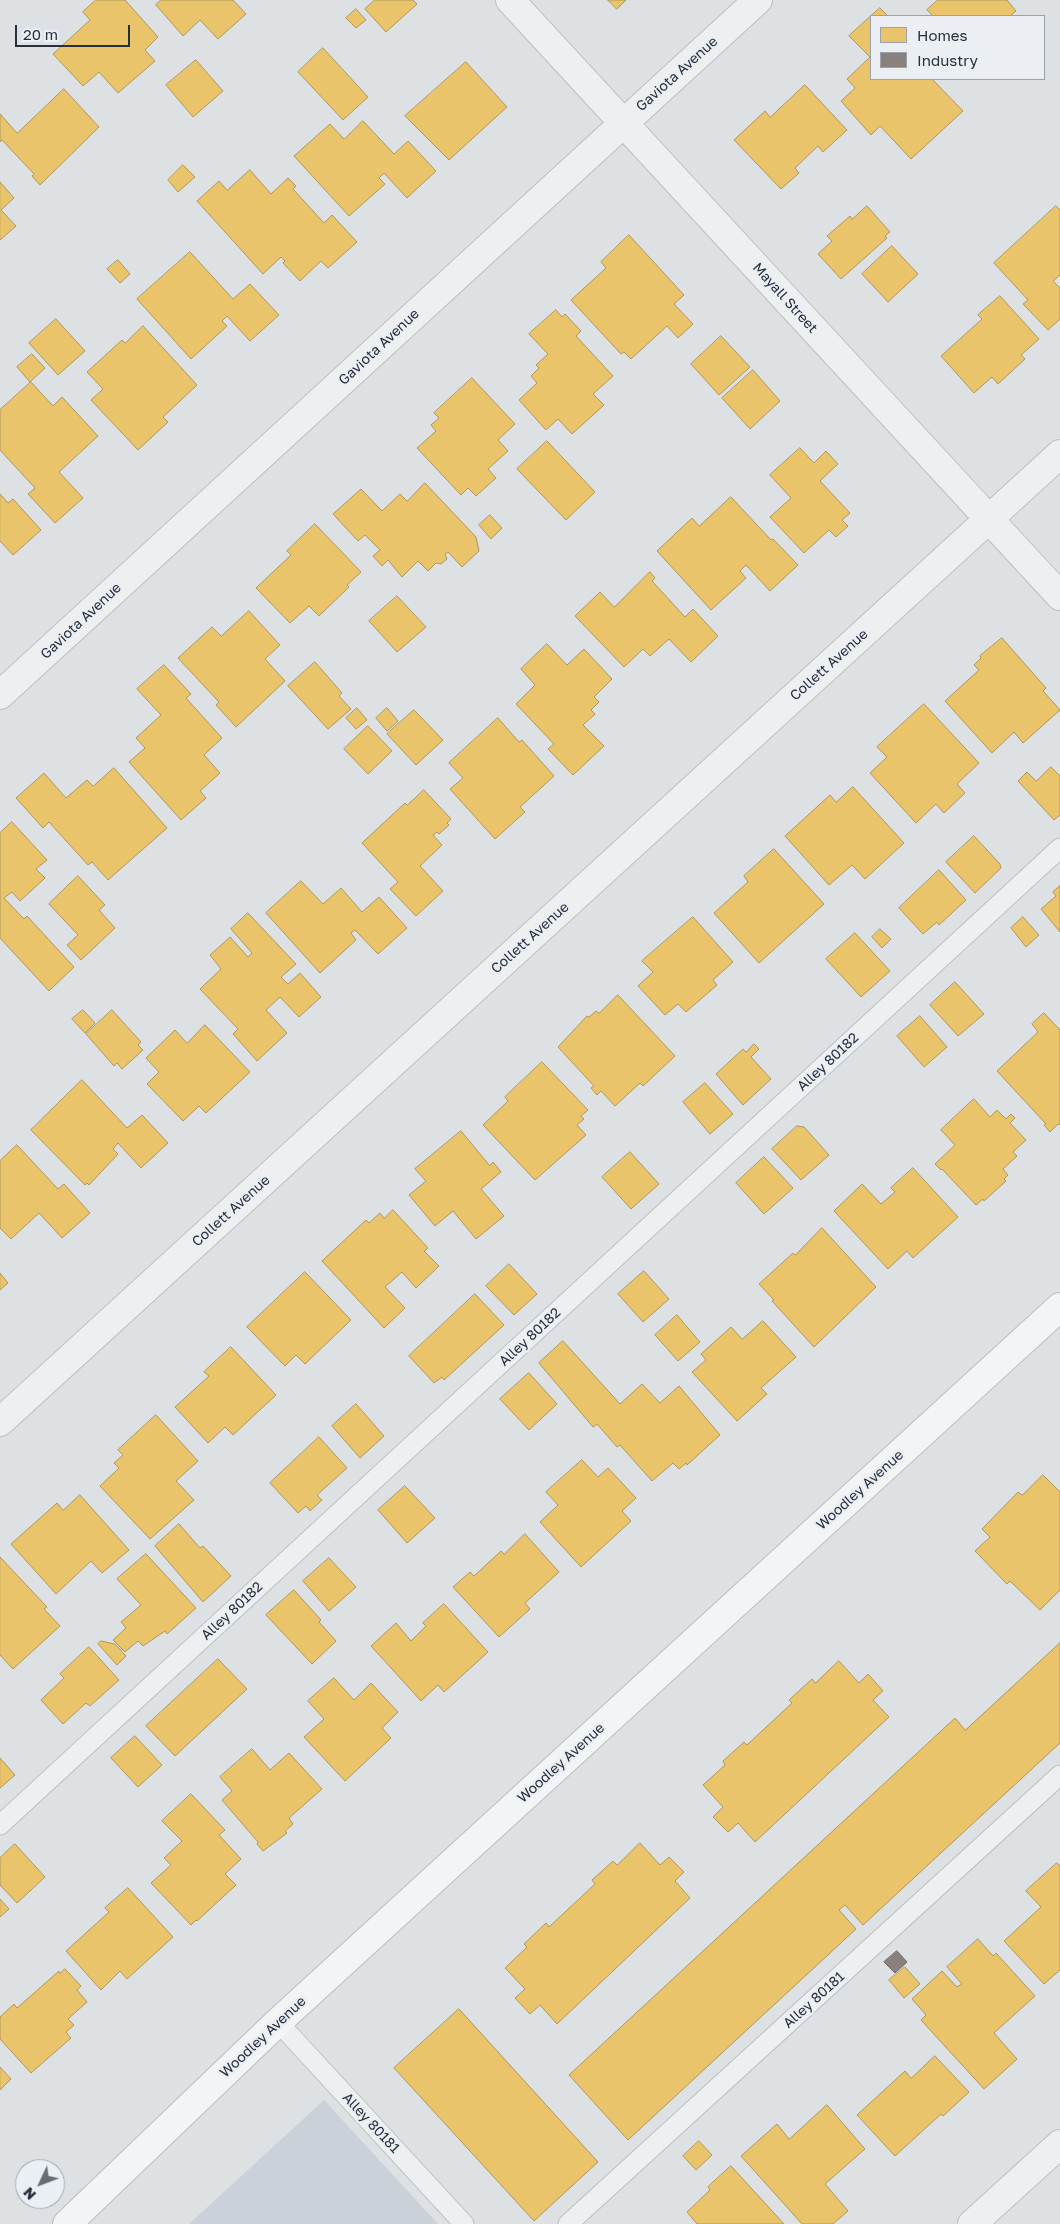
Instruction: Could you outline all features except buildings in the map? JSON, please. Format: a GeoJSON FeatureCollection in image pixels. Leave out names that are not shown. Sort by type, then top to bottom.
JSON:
{"type":"FeatureCollection","features":[{"type":"Feature","properties":{"kind":"main road","name":"Woodley Avenue"},"geometry":{"type":"LineString","coordinates":[[67,2224],[278,2022],[1060,1307]]}},
{"type":"Feature","properties":{"kind":"street","name":"Mayall Street"},"geometry":{"type":"LineString","coordinates":[[510,0],[625,122],[988,520],[1060,596]]}},
{"type":"Feature","properties":{"kind":"street","name":"Gaviota Avenue"},"geometry":{"type":"LineString","coordinates":[[0,696],[758,0]]}},
{"type":"Feature","properties":{"kind":"street","name":"Collett Avenue"},"geometry":{"type":"LineString","coordinates":[[0,1422],[1060,454]]}},
{"type":"Feature","properties":{"kind":"street"},"geometry":{"type":"LineString","coordinates":[[972,2224],[1060,2144]]}},
{"type":"Feature","properties":{"kind":"lane","name":"Alley 80182"},"geometry":{"type":"LineString","coordinates":[[0,1825],[1060,848]]}},
{"type":"Feature","properties":{"kind":"lane","name":"Alley 80181"},"geometry":{"type":"LineString","coordinates":[[568,2224],[1060,1775]]}},
{"type":"Feature","properties":{"kind":"lane","name":"Alley 80181"},"geometry":{"type":"LineString","coordinates":[[278,2022],[464,2224]]}},
{"type":"Feature","properties":{"kind":"shaded area"},"geometry":{"type":"Polygon","coordinates":[[[324,2100],[438,2224],[189,2224],[324,2100]]]}}]}
